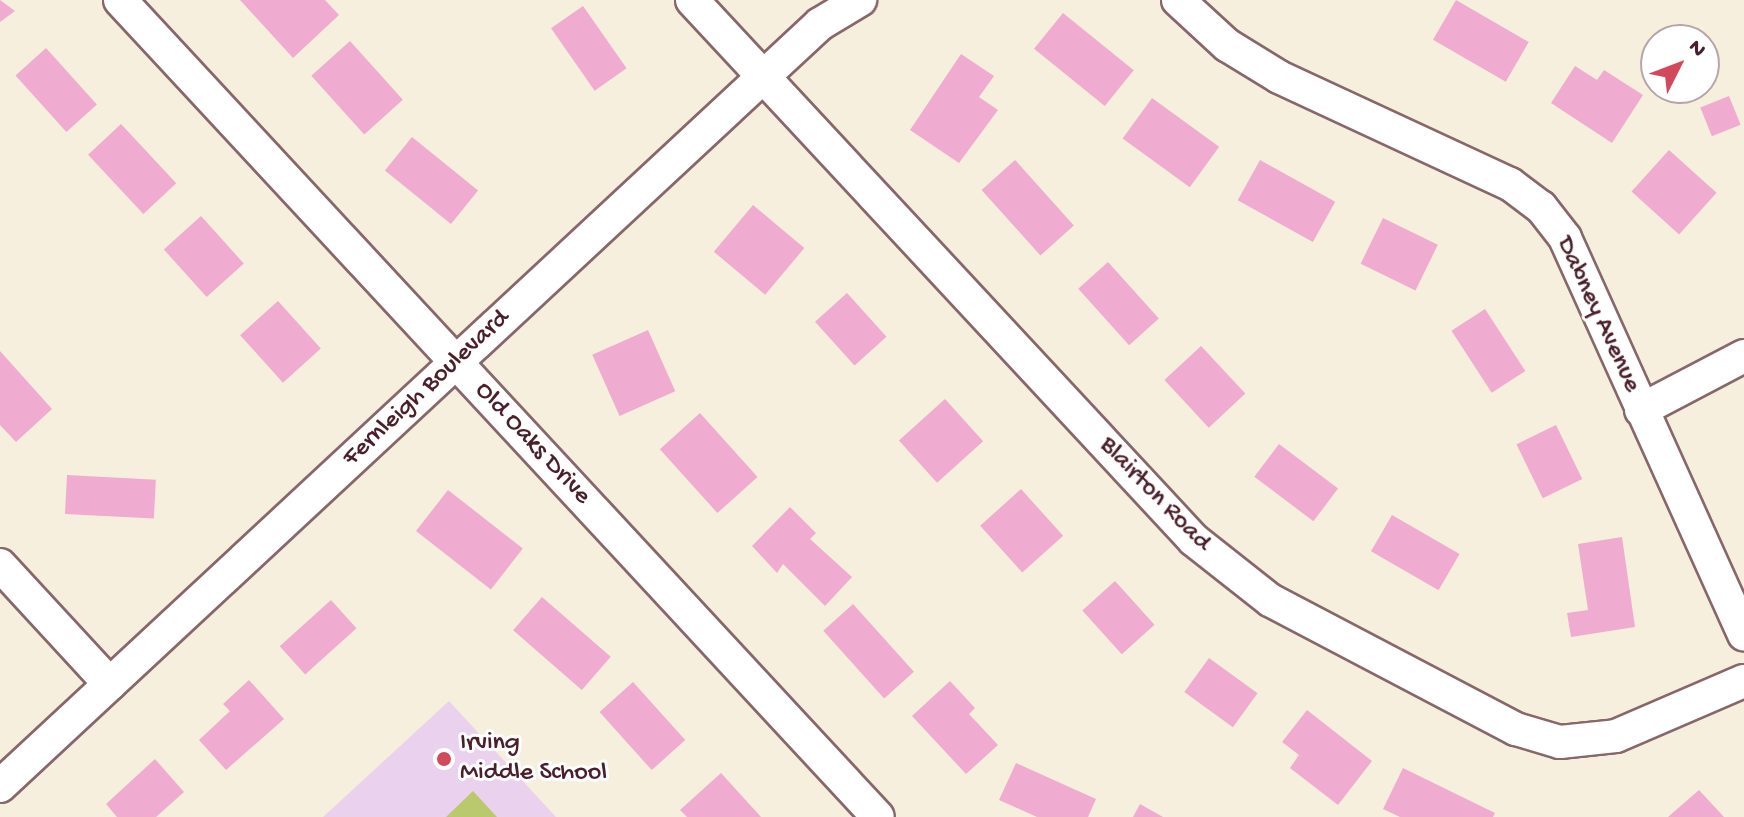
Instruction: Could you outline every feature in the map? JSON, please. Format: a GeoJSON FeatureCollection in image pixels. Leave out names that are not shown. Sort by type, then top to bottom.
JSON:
{"type":"FeatureCollection","features":[{"type":"Feature","properties":{"kind":"street","name":"Old Oaks Drive"},"geometry":{"type":"LineString","coordinates":[[120,0],[878,817]]}},
{"type":"Feature","properties":{"kind":"street","name":"Blairton Road"},"geometry":{"type":"LineString","coordinates":[[692,0],[1194,540],[1270,600],[1516,729],[1560,742],[1616,736],[1744,681]]}},
{"type":"Feature","properties":{"kind":"street","name":"Fernleigh Boulevard"},"geometry":{"type":"LineString","coordinates":[[0,786],[820,24],[860,0]]}},
{"type":"Feature","properties":{"kind":"street","name":"Dabney Avenue"},"geometry":{"type":"LineString","coordinates":[[1178,0],[1227,45],[1279,77],[1510,184],[1541,207],[1565,238],[1744,634]]}},
{"type":"Feature","properties":{"kind":"street"},"geometry":{"type":"LineString","coordinates":[[1641,410],[1744,356]]}},
{"type":"Feature","properties":{"kind":"street"},"geometry":{"type":"LineString","coordinates":[[0,565],[110,684]]}},
{"type":"Feature","properties":{"kind":"shaded area","name":"Irving Middle School"},"geometry":{"type":"Polygon","coordinates":[[[449,701],[556,817],[323,817],[449,701]]]}},
{"type":"Feature","properties":{"kind":"green space"},"geometry":{"type":"Polygon","coordinates":[[[473,791],[497,817],[446,817],[473,791]]]}},
{"type":"Feature","properties":{"kind":"building"},"geometry":{"type":"Polygon","coordinates":[[[0,0],[15,11],[0,22],[0,0]]]}},
{"type":"Feature","properties":{"kind":"building"},"geometry":{"type":"Polygon","coordinates":[[[240,0],[325,0],[339,15],[293,58],[240,0]]]}},
{"type":"Feature","properties":{"kind":"building"},"geometry":{"type":"Polygon","coordinates":[[[1456,0],[1529,42],[1506,82],[1433,40],[1456,0]]]}},
{"type":"Feature","properties":{"kind":"building"},"geometry":{"type":"Polygon","coordinates":[[[583,6],[627,68],[595,91],[551,28],[583,6]]]}},
{"type":"Feature","properties":{"kind":"building"},"geometry":{"type":"Polygon","coordinates":[[[1063,13],[1134,70],[1105,106],[1034,49],[1063,13]]]}},
{"type":"Feature","properties":{"kind":"building"},"geometry":{"type":"Polygon","coordinates":[[[350,41],[403,100],[364,135],[311,76],[350,41]]]}},
{"type":"Feature","properties":{"kind":"building"},"geometry":{"type":"Polygon","coordinates":[[[46,48],[97,104],[66,132],[16,75],[46,48]]]}},
{"type":"Feature","properties":{"kind":"building"},"geometry":{"type":"Polygon","coordinates":[[[961,54],[994,76],[979,97],[998,110],[959,163],[910,130],[961,54]]]}},
{"type":"Feature","properties":{"kind":"building"},"geometry":{"type":"Polygon","coordinates":[[[1575,66],[1597,80],[1604,70],[1640,93],[1640,100],[1612,143],[1551,103],[1575,66]]]}},
{"type":"Feature","properties":{"kind":"building"},"geometry":{"type":"Polygon","coordinates":[[[1729,96],[1741,125],[1712,136],[1700,108],[1720,104],[1720,100],[1729,96]]]}},
{"type":"Feature","properties":{"kind":"building"},"geometry":{"type":"Polygon","coordinates":[[[1152,98],[1219,147],[1190,187],[1123,138],[1152,98]]]}},
{"type":"Feature","properties":{"kind":"building"},"geometry":{"type":"Polygon","coordinates":[[[121,124],[176,183],[143,214],[88,155],[121,124]]]}},
{"type":"Feature","properties":{"kind":"building"},"geometry":{"type":"Polygon","coordinates":[[[412,137],[478,190],[451,224],[385,170],[412,137]]]}},
{"type":"Feature","properties":{"kind":"building"},"geometry":{"type":"Polygon","coordinates":[[[1669,150],[1717,193],[1679,234],[1632,192],[1669,150]]]}},
{"type":"Feature","properties":{"kind":"building"},"geometry":{"type":"Polygon","coordinates":[[[1015,160],[1074,225],[1040,256],[982,190],[1015,160]]]}},
{"type":"Feature","properties":{"kind":"building"},"geometry":{"type":"Polygon","coordinates":[[[1260,160],[1335,202],[1313,242],[1238,200],[1260,160]]]}},
{"type":"Feature","properties":{"kind":"building"},"geometry":{"type":"Polygon","coordinates":[[[753,205],[804,248],[765,295],[714,252],[753,205]]]}},
{"type":"Feature","properties":{"kind":"building"},"geometry":{"type":"Polygon","coordinates":[[[201,216],[244,264],[207,297],[164,249],[201,216]]]}},
{"type":"Feature","properties":{"kind":"building"},"geometry":{"type":"Polygon","coordinates":[[[1383,218],[1438,245],[1415,291],[1361,264],[1383,218]]]}},
{"type":"Feature","properties":{"kind":"building"},"geometry":{"type":"Polygon","coordinates":[[[1108,262],[1159,318],[1129,345],[1078,289],[1108,262]]]}},
{"type":"Feature","properties":{"kind":"building"},"geometry":{"type":"Polygon","coordinates":[[[847,293],[886,337],[855,366],[815,322],[847,293]]]}},
{"type":"Feature","properties":{"kind":"building"},"geometry":{"type":"Polygon","coordinates":[[[278,301],[321,349],[283,383],[240,335],[278,301]]]}},
{"type":"Feature","properties":{"kind":"building"},"geometry":{"type":"Polygon","coordinates":[[[1485,309],[1525,371],[1492,393],[1451,331],[1485,309]]]}},
{"type":"Feature","properties":{"kind":"building"},"geometry":{"type":"Polygon","coordinates":[[[648,330],[675,391],[620,416],[592,355],[648,330]]]}},
{"type":"Feature","properties":{"kind":"building"},"geometry":{"type":"Polygon","coordinates":[[[1201,346],[1245,394],[1209,428],[1164,380],[1201,346]]]}},
{"type":"Feature","properties":{"kind":"building"},"geometry":{"type":"Polygon","coordinates":[[[0,351],[52,409],[16,442],[0,425],[0,351]]]}},
{"type":"Feature","properties":{"kind":"building"},"geometry":{"type":"Polygon","coordinates":[[[945,399],[983,441],[937,483],[899,440],[945,399]]]}},
{"type":"Feature","properties":{"kind":"building"},"geometry":{"type":"Polygon","coordinates":[[[700,413],[758,477],[717,513],[660,449],[700,413]]]}},
{"type":"Feature","properties":{"kind":"building"},"geometry":{"type":"Polygon","coordinates":[[[1556,425],[1582,479],[1543,498],[1516,444],[1556,425]]]}},
{"type":"Feature","properties":{"kind":"building"},"geometry":{"type":"Polygon","coordinates":[[[1279,444],[1338,489],[1313,521],[1254,477],[1279,444]]]}},
{"type":"Feature","properties":{"kind":"building"},"geometry":{"type":"Polygon","coordinates":[[[67,475],[156,480],[154,519],[65,514],[67,475]]]}},
{"type":"Feature","properties":{"kind":"building"},"geometry":{"type":"Polygon","coordinates":[[[1021,489],[1063,536],[1022,573],[980,526],[1021,489]]]}},
{"type":"Feature","properties":{"kind":"building"},"geometry":{"type":"Polygon","coordinates":[[[448,490],[523,548],[491,589],[416,531],[448,490]]]}},
{"type":"Feature","properties":{"kind":"building"},"geometry":{"type":"Polygon","coordinates":[[[790,507],[816,533],[810,539],[852,577],[825,606],[783,564],[777,573],[752,546],[790,507]]]}},
{"type":"Feature","properties":{"kind":"building"},"geometry":{"type":"Polygon","coordinates":[[[1392,515],[1460,554],[1439,590],[1371,551],[1392,515]]]}},
{"type":"Feature","properties":{"kind":"building"},"geometry":{"type":"Polygon","coordinates":[[[1622,537],[1635,627],[1571,637],[1567,613],[1588,610],[1578,544],[1622,537]]]}},
{"type":"Feature","properties":{"kind":"building"},"geometry":{"type":"Polygon","coordinates":[[[1115,581],[1154,625],[1122,654],[1082,610],[1115,581]]]}},
{"type":"Feature","properties":{"kind":"building"},"geometry":{"type":"Polygon","coordinates":[[[542,597],[611,657],[582,690],[513,630],[542,597]]]}},
{"type":"Feature","properties":{"kind":"building"},"geometry":{"type":"Polygon","coordinates":[[[331,600],[356,628],[305,674],[280,646],[331,600]]]}},
{"type":"Feature","properties":{"kind":"building"},"geometry":{"type":"Polygon","coordinates":[[[853,604],[914,672],[884,698],[823,631],[853,604]]]}},
{"type":"Feature","properties":{"kind":"building"},"geometry":{"type":"Polygon","coordinates":[[[1209,658],[1258,693],[1233,727],[1184,692],[1209,658]]]}},
{"type":"Feature","properties":{"kind":"building"},"geometry":{"type":"Polygon","coordinates":[[[249,680],[284,719],[226,770],[199,740],[230,711],[223,704],[249,680]]]}},
{"type":"Feature","properties":{"kind":"building"},"geometry":{"type":"Polygon","coordinates":[[[950,681],[975,708],[969,714],[998,745],[966,774],[912,716],[950,681]]]}},
{"type":"Feature","properties":{"kind":"building"},"geometry":{"type":"Polygon","coordinates":[[[633,682],[685,740],[652,770],[600,712],[633,682]]]}},
{"type":"Feature","properties":{"kind":"building"},"geometry":{"type":"Polygon","coordinates":[[[1307,710],[1372,761],[1338,805],[1290,768],[1299,755],[1282,742],[1307,710]]]}},
{"type":"Feature","properties":{"kind":"building"},"geometry":{"type":"Polygon","coordinates":[[[155,759],[184,792],[156,817],[117,817],[106,804],[155,759]]]}},
{"type":"Feature","properties":{"kind":"building"},"geometry":{"type":"Polygon","coordinates":[[[1016,763],[1096,799],[1088,817],[1037,817],[999,800],[1016,763]]]}},
{"type":"Feature","properties":{"kind":"building"},"geometry":{"type":"Polygon","coordinates":[[[1403,768],[1495,813],[1493,817],[1400,817],[1383,809],[1403,768]]]}},
{"type":"Feature","properties":{"kind":"building"},"geometry":{"type":"Polygon","coordinates":[[[721,773],[761,817],[687,817],[680,810],[721,773]]]}},
{"type":"Feature","properties":{"kind":"building"},"geometry":{"type":"Polygon","coordinates":[[[1699,790],[1724,817],[1668,817],[1699,790]]]}},
{"type":"Feature","properties":{"kind":"building"},"geometry":{"type":"Polygon","coordinates":[[[1140,804],[1163,817],[1133,817],[1140,804]]]}},
{"type":"Feature","properties":{"kind":"place","name":"Irving Middle School"},"geometry":{"type":"Point","coordinates":[444,759]}}]}
